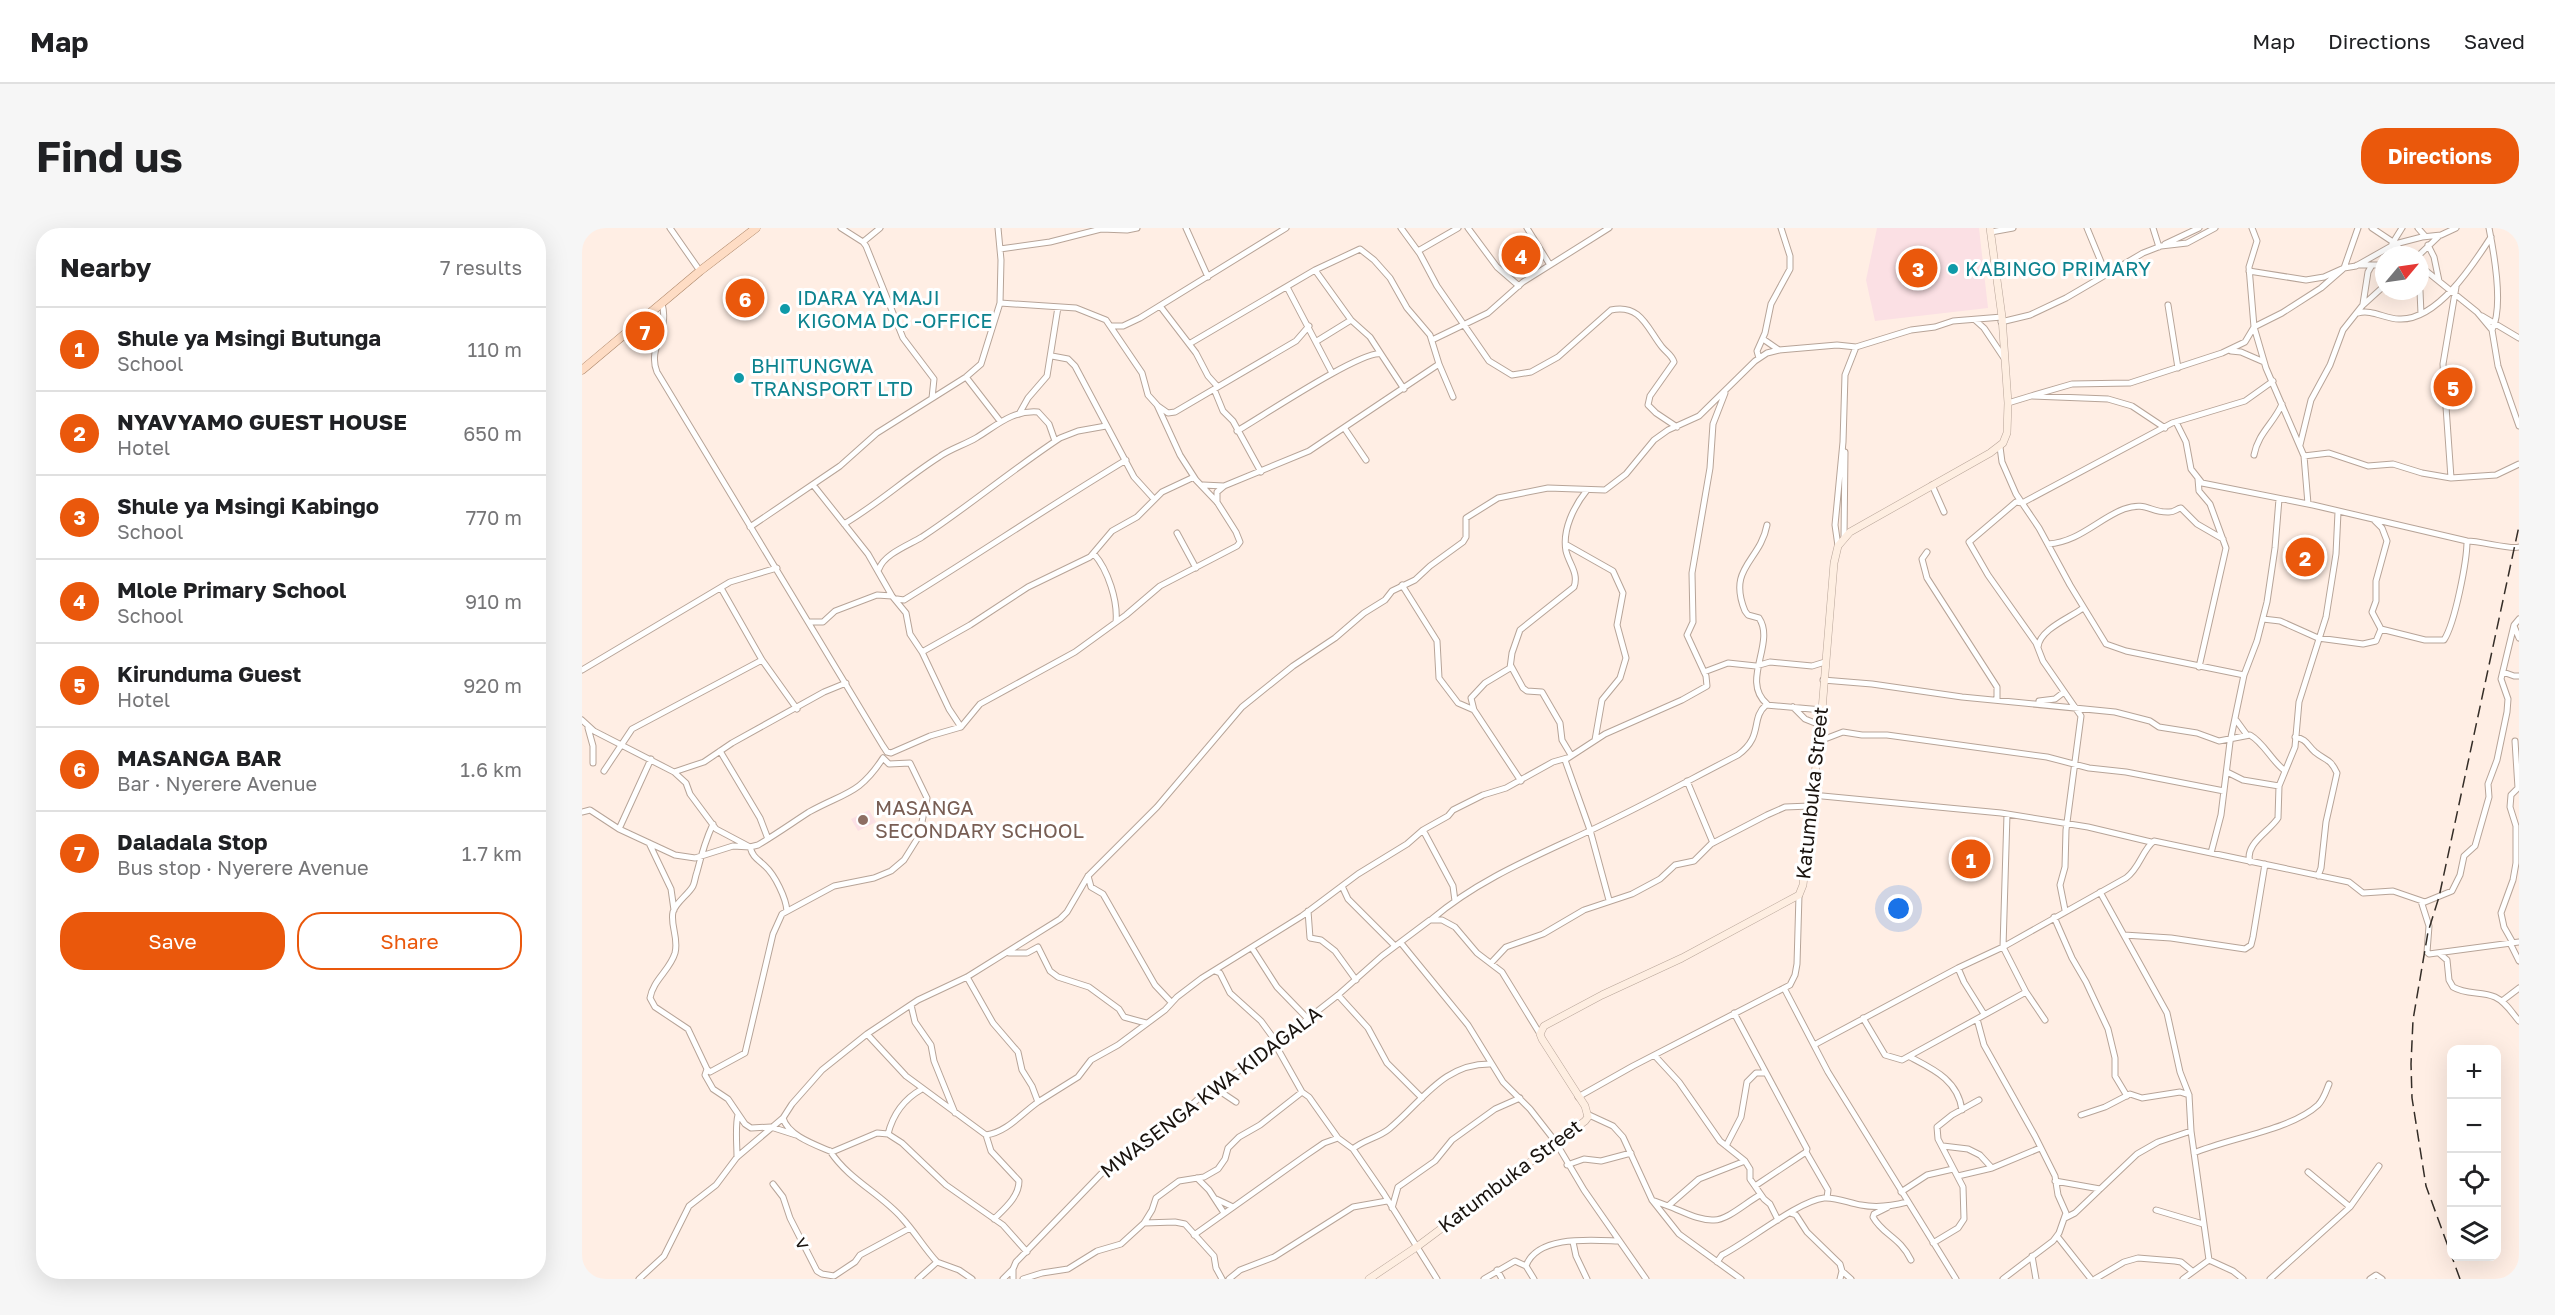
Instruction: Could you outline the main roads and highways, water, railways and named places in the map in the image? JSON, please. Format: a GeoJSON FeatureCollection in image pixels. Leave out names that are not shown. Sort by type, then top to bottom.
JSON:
{"type":"FeatureCollection","features":[{"type":"Feature","properties":{"kind":"main road"},"geometry":{"type":"LineString","coordinates":[[582,370],[700,271],[756,228]]}},
{"type":"Feature","properties":{"kind":"main road","name":"Katumbuka Street"},"geometry":{"type":"LineString","coordinates":[[1369,1279],[1418,1246],[1555,1141],[1585,1121],[1587,1114],[1585,1106],[1540,1034],[1548,1022],[1682,958],[1799,895],[1803,885],[1822,710],[1834,563],[1838,546],[1844,537],[1865,523],[2000,447],[2007,433],[2008,403],[1991,230]]}},
{"type":"Feature","properties":{"kind":"railway"},"geometry":{"type":"LineString","coordinates":[[2460,1279],[2426,1186],[2412,1098],[2413,1020],[2428,932],[2439,897],[2519,526]]}},
{"type":"Feature","properties":{"kind":"place","name":"Mlole Primary School"},"geometry":{"type":"Point","coordinates":[1521,255]}},
{"type":"Feature","properties":{"kind":"place","name":"Shule ya Msingi Kabingo"},"geometry":{"type":"Point","coordinates":[1918,268]}},
{"type":"Feature","properties":{"kind":"place","name":"KABINGO PRIMARY"},"geometry":{"type":"Point","coordinates":[1953,269]}},
{"type":"Feature","properties":{"kind":"place","name":"MASANGA BAR"},"geometry":{"type":"Point","coordinates":[745,298]}},
{"type":"Feature","properties":{"kind":"place","name":"IDARA YA MAJI KIGOMA DC -OFFICE"},"geometry":{"type":"Point","coordinates":[785,309]}},
{"type":"Feature","properties":{"kind":"place","name":"Daladala Stop"},"geometry":{"type":"Point","coordinates":[645,331]}},
{"type":"Feature","properties":{"kind":"place","name":"BHITUNGWA TRANSPORT LTD"},"geometry":{"type":"Point","coordinates":[739,378]}},
{"type":"Feature","properties":{"kind":"place","name":"Kirunduma Guest"},"geometry":{"type":"Point","coordinates":[2453,387]}},
{"type":"Feature","properties":{"kind":"place","name":"NYAVYAMO GUEST HOUSE"},"geometry":{"type":"Point","coordinates":[2305,557]}},
{"type":"Feature","properties":{"kind":"place","name":"MASANGA SECONDARY SCHOOL"},"geometry":{"type":"Point","coordinates":[863,820]}},
{"type":"Feature","properties":{"kind":"place","name":"Shule ya Msingi Butunga"},"geometry":{"type":"Point","coordinates":[1971,859]}}]}
